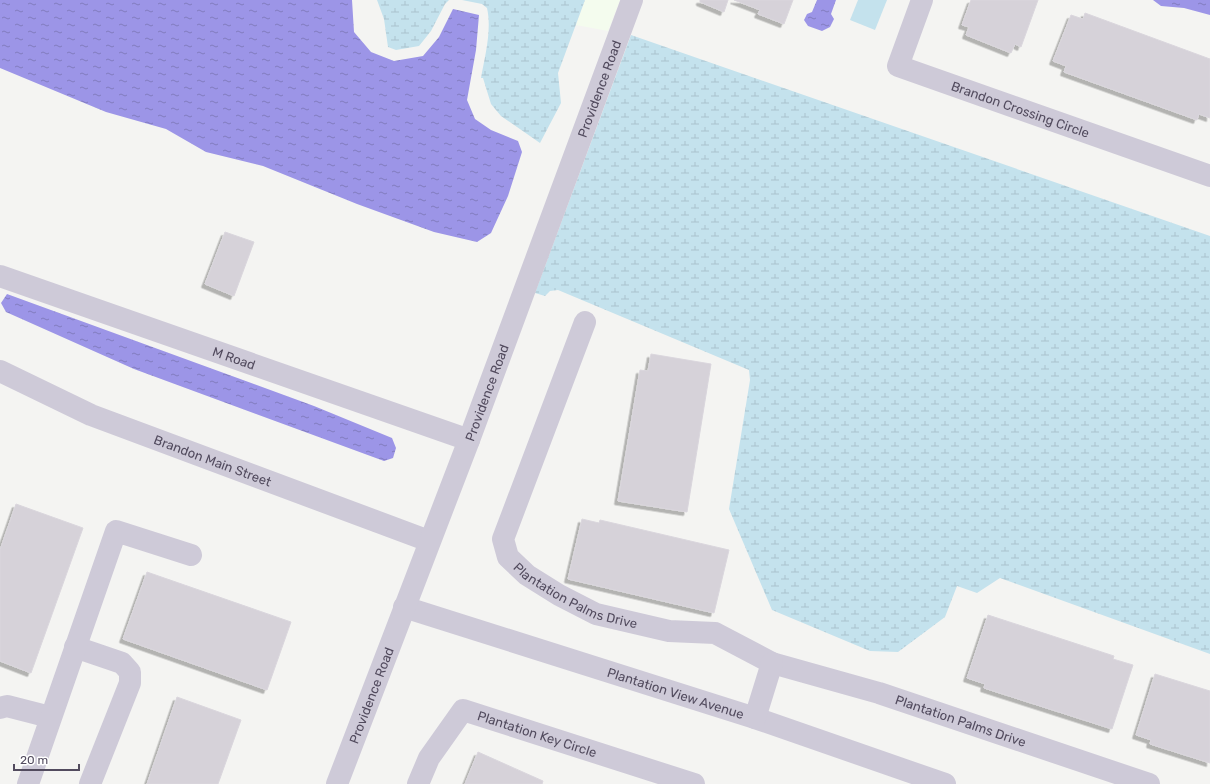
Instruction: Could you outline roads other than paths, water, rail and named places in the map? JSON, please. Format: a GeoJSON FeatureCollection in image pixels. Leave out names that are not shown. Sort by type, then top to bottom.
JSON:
{"type":"FeatureCollection","features":[{"type":"Feature","properties":{"kind":"street","name":"Providence Road"},"geometry":{"type":"LineString","coordinates":[[337,784],[468,440],[632,0]]}},
{"type":"Feature","properties":{"kind":"street","name":"Brandon Crossing Circle"},"geometry":{"type":"LineString","coordinates":[[922,0],[898,66],[1210,176]]}},
{"type":"Feature","properties":{"kind":"street","name":"M Road"},"geometry":{"type":"LineString","coordinates":[[0,276],[468,440]]}},
{"type":"Feature","properties":{"kind":"street","name":"Plantation Palms Drive"},"geometry":{"type":"LineString","coordinates":[[585,322],[503,539],[508,557],[527,575],[559,595],[596,614],[669,631],[715,633],[772,663],[879,693],[1149,784]]}},
{"type":"Feature","properties":{"kind":"street","name":"Brandon Main Street"},"geometry":{"type":"LineString","coordinates":[[0,371],[91,415],[429,541]]}},
{"type":"Feature","properties":{"kind":"street"},"geometry":{"type":"LineString","coordinates":[[28,784],[116,531],[191,555]]}},
{"type":"Feature","properties":{"kind":"street","name":"Plantation View Avenue"},"geometry":{"type":"LineString","coordinates":[[404,607],[755,718],[945,784]]}},
{"type":"Feature","properties":{"kind":"street"},"geometry":{"type":"LineString","coordinates":[[75,647],[122,663],[130,672],[130,682],[90,784]]}},
{"type":"Feature","properties":{"kind":"street"},"geometry":{"type":"LineString","coordinates":[[755,718],[772,663]]}},
{"type":"Feature","properties":{"kind":"street"},"geometry":{"type":"LineString","coordinates":[[0,708],[7,706],[50,718]]}},
{"type":"Feature","properties":{"kind":"street","name":"Plantation Key Circle"},"geometry":{"type":"LineString","coordinates":[[418,784],[429,758],[463,710],[694,784]]}},
{"type":"Feature","properties":{"kind":"water"},"geometry":{"type":"Polygon","coordinates":[[[0,0],[352,0],[354,32],[371,52],[394,61],[423,56],[439,37],[453,9],[479,15],[476,50],[467,100],[475,119],[491,130],[518,141],[522,152],[508,196],[491,233],[477,242],[434,232],[357,204],[263,166],[206,152],[166,129],[106,112],[0,68],[0,0]]]}},
{"type":"Feature","properties":{"kind":"water"},"geometry":{"type":"Polygon","coordinates":[[[817,0],[836,0],[831,14],[834,19],[830,27],[822,31],[808,26],[804,20],[807,14],[812,12],[817,0]]]}},
{"type":"Feature","properties":{"kind":"water"},"geometry":{"type":"Polygon","coordinates":[[[1153,0],[1210,0],[1210,15],[1184,8],[1161,6],[1153,0]]]}},
{"type":"Feature","properties":{"kind":"water"},"geometry":{"type":"Polygon","coordinates":[[[7,294],[314,406],[392,438],[396,448],[393,458],[384,461],[134,369],[6,312],[1,303],[7,294]]]}}]}
